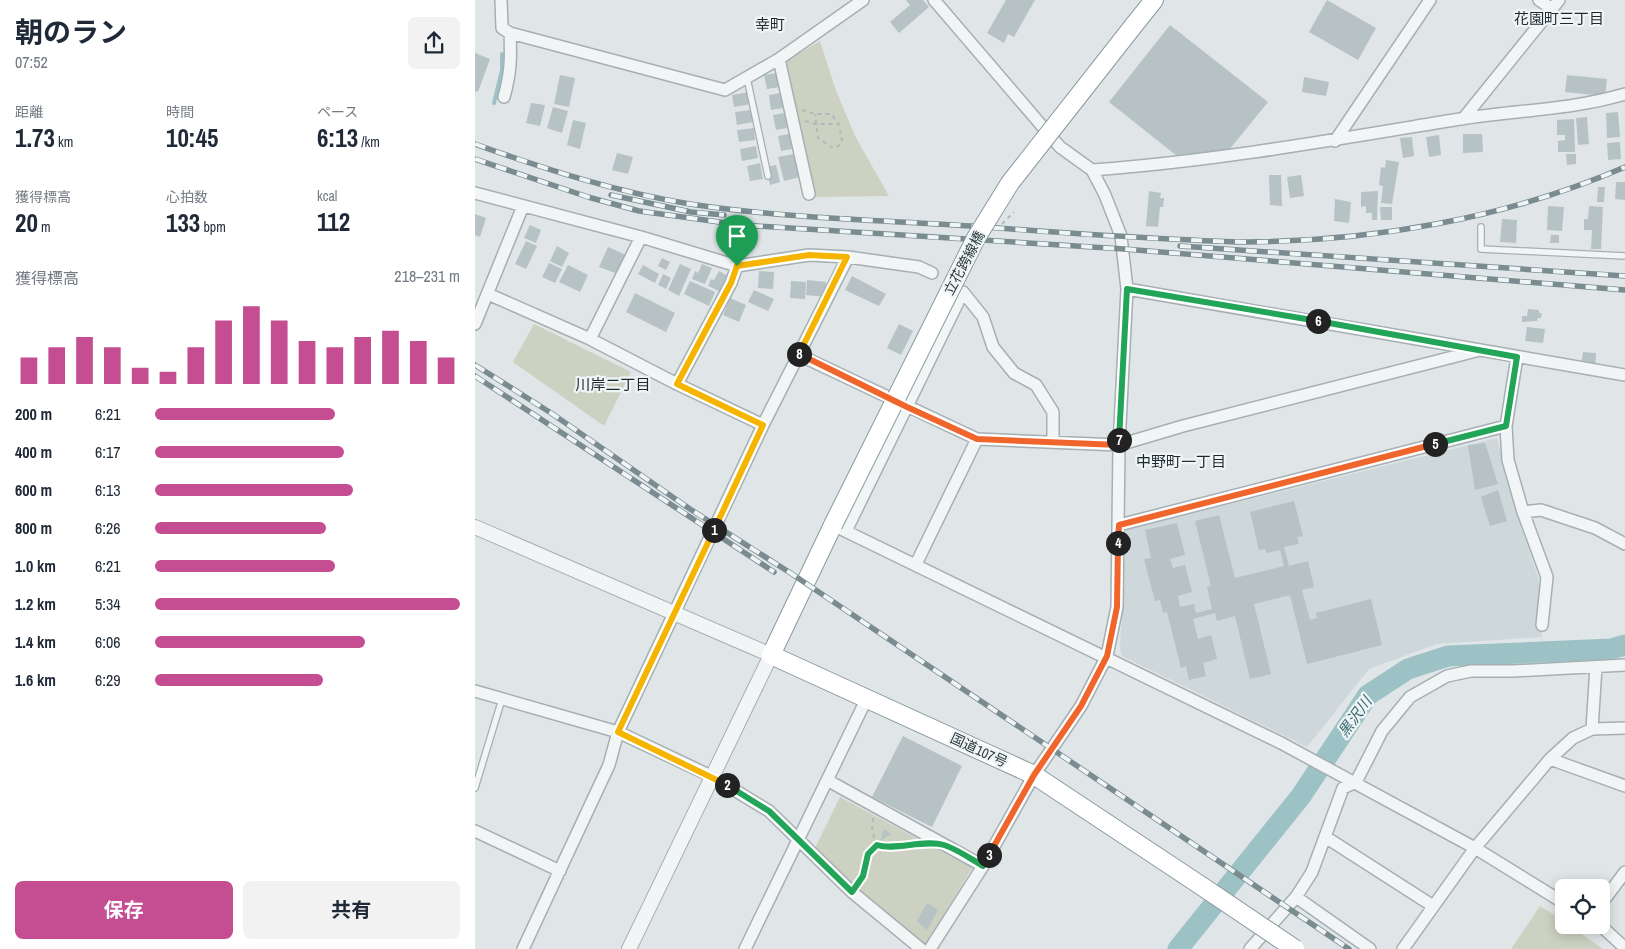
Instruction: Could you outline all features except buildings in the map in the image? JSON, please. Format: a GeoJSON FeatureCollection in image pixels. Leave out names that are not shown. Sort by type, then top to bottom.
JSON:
{"type":"FeatureCollection","features":[{"type":"Feature","properties":{"kind":"highway","name":"立花跨線橋"},"geometry":{"type":"LineString","coordinates":[[839,528],[976,238],[1009,184],[1154,0]]}},
{"type":"Feature","properties":{"kind":"highway"},"geometry":{"type":"LineString","coordinates":[[771,655],[839,528]]}},
{"type":"Feature","properties":{"kind":"highway","name":"国道107号"},"geometry":{"type":"LineString","coordinates":[[771,655],[1034,775],[1295,949]]}},
{"type":"Feature","properties":{"kind":"street"},"geometry":{"type":"LineString","coordinates":[[501,0],[502,28],[510,33],[725,90],[779,59],[863,0]]}},
{"type":"Feature","properties":{"kind":"street"},"geometry":{"type":"LineString","coordinates":[[930,949],[983,866],[1034,775],[1081,706],[1107,656],[1117,607],[1119,445],[1127,289],[1121,236],[1111,207],[1092,170],[1060,147],[934,0]]}},
{"type":"Feature","properties":{"kind":"street"},"geometry":{"type":"LineString","coordinates":[[1335,141],[1430,0]]}},
{"type":"Feature","properties":{"kind":"street"},"geometry":{"type":"LineString","coordinates":[[1463,119],[1556,4],[1539,0]]}},
{"type":"Feature","properties":{"kind":"street"},"geometry":{"type":"LineString","coordinates":[[504,97],[511,73],[510,33]]}},
{"type":"Feature","properties":{"kind":"street"},"geometry":{"type":"LineString","coordinates":[[779,59],[809,194]]}},
{"type":"Feature","properties":{"kind":"street"},"geometry":{"type":"LineString","coordinates":[[1092,170],[1166,165],[1335,141],[1463,119],[1555,109],[1597,102],[1625,94]]}},
{"type":"Feature","properties":{"kind":"street"},"geometry":{"type":"LineString","coordinates":[[475,193],[641,237],[737,266],[809,255],[847,257],[919,267],[932,273]]}},
{"type":"Feature","properties":{"kind":"street"},"geometry":{"type":"LineString","coordinates":[[475,324],[489,294],[523,206]]}},
{"type":"Feature","properties":{"kind":"street"},"geometry":{"type":"LineString","coordinates":[[590,339],[641,237]]}},
{"type":"Feature","properties":{"kind":"street"},"geometry":{"type":"LineString","coordinates":[[523,949],[609,765],[618,732],[673,614],[763,425],[847,257]]}},
{"type":"Feature","properties":{"kind":"street"},"geometry":{"type":"LineString","coordinates":[[677,384],[731,283],[737,266]]}},
{"type":"Feature","properties":{"kind":"street"},"geometry":{"type":"LineString","coordinates":[[1127,289],[1625,375]]}},
{"type":"Feature","properties":{"kind":"street"},"geometry":{"type":"LineString","coordinates":[[1053,442],[1053,412],[1036,385],[1014,373],[993,347],[983,317],[963,292],[907,407],[839,528],[1107,656],[1303,754],[1475,848],[1555,897]]}},
{"type":"Feature","properties":{"kind":"street"},"geometry":{"type":"LineString","coordinates":[[489,294],[590,339],[677,384],[763,425]]}},
{"type":"Feature","properties":{"kind":"street"},"geometry":{"type":"LineString","coordinates":[[799,355],[977,439],[1119,445],[1183,426],[1481,350]]}},
{"type":"Feature","properties":{"kind":"street"},"geometry":{"type":"LineString","coordinates":[[1517,357],[1506,426],[1509,460],[1523,512],[1547,577],[1542,625]]}},
{"type":"Feature","properties":{"kind":"street"},"geometry":{"type":"LineString","coordinates":[[1119,525],[1506,426]]}},
{"type":"Feature","properties":{"kind":"street"},"geometry":{"type":"LineString","coordinates":[[916,564],[977,439]]}},
{"type":"Feature","properties":{"kind":"street"},"geometry":{"type":"LineString","coordinates":[[1523,512],[1541,510],[1595,528],[1625,544]]}},
{"type":"Feature","properties":{"kind":"street"},"geometry":{"type":"LineString","coordinates":[[475,527],[771,655],[629,949]]}},
{"type":"Feature","properties":{"kind":"street"},"geometry":{"type":"LineString","coordinates":[[1251,949],[1296,897],[1312,872],[1327,838],[1343,788],[1351,779],[1382,731],[1410,697],[1447,676],[1471,671],[1625,665]]}},
{"type":"Feature","properties":{"kind":"street"},"geometry":{"type":"LineString","coordinates":[[1592,729],[1596,667]]}},
{"type":"Feature","properties":{"kind":"street"},"geometry":{"type":"LineString","coordinates":[[475,691],[618,732],[713,777],[769,811],[852,892],[921,949]]}},
{"type":"Feature","properties":{"kind":"street"},"geometry":{"type":"LineString","coordinates":[[745,949],[867,698]]}},
{"type":"Feature","properties":{"kind":"street"},"geometry":{"type":"LineString","coordinates":[[1403,949],[1475,848],[1550,758],[1573,738],[1592,729],[1625,728]]}},
{"type":"Feature","properties":{"kind":"street"},"geometry":{"type":"LineString","coordinates":[[1550,758],[1625,786]]}},
{"type":"Feature","properties":{"kind":"street"},"geometry":{"type":"LineString","coordinates":[[827,780],[983,866]]}},
{"type":"Feature","properties":{"kind":"street"},"geometry":{"type":"LineString","coordinates":[[475,830],[560,871]]}},
{"type":"Feature","properties":{"kind":"street"},"geometry":{"type":"LineString","coordinates":[[1327,838],[1433,906]]}},
{"type":"Feature","properties":{"kind":"street"},"geometry":{"type":"LineString","coordinates":[[1610,892],[1625,872]]}},
{"type":"Feature","properties":{"kind":"street"},"geometry":{"type":"LineString","coordinates":[[1296,897],[1371,949]]}},
{"type":"Feature","properties":{"kind":"street"},"geometry":{"type":"LineString","coordinates":[[1610,934],[1625,948]]}},
{"type":"Feature","properties":{"kind":"lane"},"geometry":{"type":"LineString","coordinates":[[747,78],[768,176]]}},
{"type":"Feature","properties":{"kind":"lane"},"geometry":{"type":"LineString","coordinates":[[1481,227],[1481,249],[1625,256]]}},
{"type":"Feature","properties":{"kind":"lane"},"geometry":{"type":"LineString","coordinates":[[475,788],[502,699]]}},
{"type":"Feature","properties":{"kind":"path"},"geometry":{"type":"LineString","coordinates":[[788,100],[801,110],[815,114],[831,114],[839,124],[842,140],[840,145],[833,148],[818,138],[815,114]]}},
{"type":"Feature","properties":{"kind":"path"},"geometry":{"type":"LineString","coordinates":[[815,124],[839,124]]}},
{"type":"Feature","properties":{"kind":"path"},"geometry":{"type":"LineString","coordinates":[[874,807],[872,831],[877,845]]}},
{"type":"Feature","properties":{"kind":"path"},"geometry":{"type":"LineString","coordinates":[[877,845],[883,847],[902,844],[943,845]]}},
{"type":"Feature","properties":{"kind":"path"},"geometry":{"type":"LineString","coordinates":[[852,892],[863,876],[868,854],[877,845]]}},
{"type":"Feature","properties":{"kind":"shaded area"},"geometry":{"type":"Polygon","coordinates":[[[1497,438],[1521,527],[1539,580],[1542,637],[1437,644],[1369,669],[1307,747],[1122,656],[1120,648],[1126,530],[1497,438]]]}},
{"type":"Feature","properties":{"kind":"green space"},"geometry":{"type":"Polygon","coordinates":[[[820,41],[835,88],[855,136],[889,196],[812,197],[784,62],[820,41]]]}},
{"type":"Feature","properties":{"kind":"green space"},"geometry":{"type":"Polygon","coordinates":[[[534,324],[631,372],[604,426],[513,362],[534,324]]]}},
{"type":"Feature","properties":{"kind":"green space"},"geometry":{"type":"Polygon","coordinates":[[[840,797],[972,868],[925,947],[813,852],[840,797]]]}},
{"type":"Feature","properties":{"kind":"green space"},"geometry":{"type":"Polygon","coordinates":[[[1540,906],[1555,915],[1555,934],[1582,934],[1603,949],[1511,949],[1540,906]]]}},
{"type":"Feature","properties":{"kind":"waterway"},"geometry":{"type":"LineString","coordinates":[[494,103],[502,70],[502,54]]}},
{"type":"Feature","properties":{"kind":"waterway","name":"黒沢川"},"geometry":{"type":"LineString","coordinates":[[1178,949],[1301,796],[1368,695],[1408,669],[1448,656],[1611,649],[1625,645]]}},
{"type":"Feature","properties":{"kind":"railway"},"geometry":{"type":"LineString","coordinates":[[475,144],[554,171],[608,186],[662,199],[725,209],[830,218],[1237,242],[1295,241],[1343,237],[1440,223],[1534,200],[1580,185],[1625,167]]}},
{"type":"Feature","properties":{"kind":"railway"},"geometry":{"type":"LineString","coordinates":[[475,159],[588,197],[639,211],[741,225],[1124,249],[1625,290]]}},
{"type":"Feature","properties":{"kind":"railway"},"geometry":{"type":"LineString","coordinates":[[611,195],[691,212],[724,215]]}},
{"type":"Feature","properties":{"kind":"railway"},"geometry":{"type":"LineString","coordinates":[[1180,246],[1625,276]]}},
{"type":"Feature","properties":{"kind":"railway"},"geometry":{"type":"LineString","coordinates":[[475,365],[551,413],[690,509],[792,574],[1349,949]]}},
{"type":"Feature","properties":{"kind":"railway"},"geometry":{"type":"LineString","coordinates":[[475,376],[774,572]]}},
{"type":"Feature","properties":{"kind":"district","name":"花園町三丁目"},"geometry":{"type":"Point","coordinates":[1559,19]}},
{"type":"Feature","properties":{"kind":"district","name":"幸町"},"geometry":{"type":"Point","coordinates":[770,25]}},
{"type":"Feature","properties":{"kind":"district","name":"川岸二丁目"},"geometry":{"type":"Point","coordinates":[613,385]}},
{"type":"Feature","properties":{"kind":"district","name":"中野町一丁目"},"geometry":{"type":"Point","coordinates":[1181,462]}},
{"type":"Feature","properties":{"kind":"route"},"geometry":{"type":"LineString","coordinates":[[809,255],[847,257],[799,355],[977,439],[1119,445],[1127,289],[1451,343],[1517,357],[1506,426],[1119,525],[1117,607],[1107,656],[1081,706],[1034,775],[983,866],[943,845],[902,844],[883,847],[877,845],[868,854],[863,876],[852,892],[769,811],[713,777],[618,732],[763,425],[677,384],[731,283],[737,266],[809,255]]}}]}
